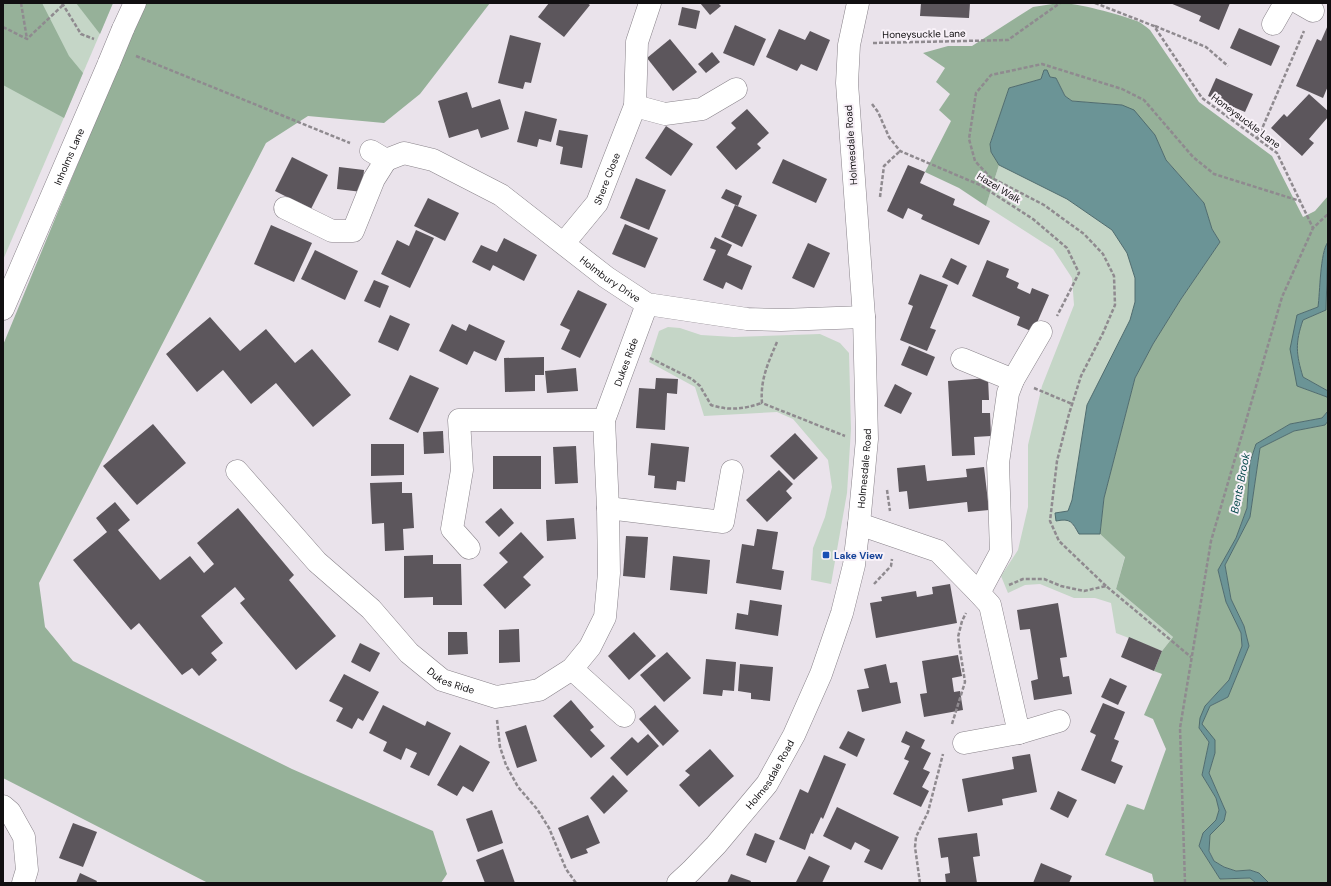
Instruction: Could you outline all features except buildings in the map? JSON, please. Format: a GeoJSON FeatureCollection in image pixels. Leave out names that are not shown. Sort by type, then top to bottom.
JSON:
{"type":"FeatureCollection","features":[{"type":"Feature","properties":{"kind":"street","name":"Inholms Lane"},"geometry":{"type":"LineString","coordinates":[[3,309],[135,3]]}},
{"type":"Feature","properties":{"kind":"street","name":"Shere Close"},"geometry":{"type":"LineString","coordinates":[[564,243],[597,203],[635,106],[637,42],[650,3]]}},
{"type":"Feature","properties":{"kind":"street","name":"Holmesdale Road"},"geometry":{"type":"LineString","coordinates":[[678,883],[716,846],[767,784],[794,735],[821,674],[842,613],[854,565],[867,439],[864,317],[847,83],[849,46],[858,3]]}},
{"type":"Feature","properties":{"kind":"street"},"geometry":{"type":"LineString","coordinates":[[1273,24],[1285,3]]}},
{"type":"Feature","properties":{"kind":"street"},"geometry":{"type":"LineString","coordinates":[[635,106],[666,114],[702,109],[736,89]]}},
{"type":"Feature","properties":{"kind":"street","name":"Holmbury Drive"},"geometry":{"type":"LineString","coordinates":[[378,156],[404,153],[433,160],[501,195],[606,277],[647,304],[747,319],[781,320],[864,317]]}},
{"type":"Feature","properties":{"kind":"street"},"geometry":{"type":"LineString","coordinates":[[285,208],[332,231],[353,232],[374,180],[378,156]]}},
{"type":"Feature","properties":{"kind":"street","name":"Dukes Ride"},"geometry":{"type":"LineString","coordinates":[[238,471],[317,562],[371,609],[409,653],[442,680],[496,697],[539,690],[572,669],[590,647],[606,617],[608,508],[604,420],[647,304]]}},
{"type":"Feature","properties":{"kind":"street"},"geometry":{"type":"LineString","coordinates":[[979,593],[1001,552],[998,463],[1008,393],[1013,380],[1041,332]]}},
{"type":"Feature","properties":{"kind":"street"},"geometry":{"type":"LineString","coordinates":[[962,358],[1013,380]]}},
{"type":"Feature","properties":{"kind":"street"},"geometry":{"type":"LineString","coordinates":[[469,548],[452,529],[462,470],[459,420],[604,420]]}},
{"type":"Feature","properties":{"kind":"street"},"geometry":{"type":"LineString","coordinates":[[608,508],[723,522],[732,471]]}},
{"type":"Feature","properties":{"kind":"street"},"geometry":{"type":"LineString","coordinates":[[859,524],[938,551],[990,605],[1019,733]]}},
{"type":"Feature","properties":{"kind":"street"},"geometry":{"type":"LineString","coordinates":[[572,669],[624,716]]}},
{"type":"Feature","properties":{"kind":"street"},"geometry":{"type":"LineString","coordinates":[[964,743],[1019,733],[1059,721]]}},
{"type":"Feature","properties":{"kind":"street"},"geometry":{"type":"LineString","coordinates":[[3,806],[10,812],[24,837],[27,870],[23,883]]}},
{"type":"Feature","properties":{"kind":"path"},"geometry":{"type":"LineString","coordinates":[[22,3],[27,39]]}},
{"type":"Feature","properties":{"kind":"path","name":"Honeysuckle Lane"},"geometry":{"type":"LineString","coordinates":[[849,46],[876,42],[1008,40],[1060,3]]}},
{"type":"Feature","properties":{"kind":"path"},"geometry":{"type":"LineString","coordinates":[[1095,3],[1206,46],[1228,66]]}},
{"type":"Feature","properties":{"kind":"path"},"geometry":{"type":"LineString","coordinates":[[27,39],[63,4],[81,34]]}},
{"type":"Feature","properties":{"kind":"path"},"geometry":{"type":"LineString","coordinates":[[1258,138],[1306,7]]}},
{"type":"Feature","properties":{"kind":"path","name":"Honeysuckle Lane"},"geometry":{"type":"LineString","coordinates":[[1154,26],[1202,98],[1277,153],[1313,228]]}},
{"type":"Feature","properties":{"kind":"path"},"geometry":{"type":"LineString","coordinates":[[3,27],[27,39]]}},
{"type":"Feature","properties":{"kind":"path"},"geometry":{"type":"LineString","coordinates":[[155,64],[378,156]]}},
{"type":"Feature","properties":{"kind":"path"},"geometry":{"type":"LineString","coordinates":[[1191,658],[1106,586],[1059,541],[1050,521],[1056,461],[1081,376],[1103,333],[1115,305],[1114,276],[1103,254],[1084,234],[1044,205],[990,176],[975,161],[969,139],[976,93],[991,75],[1042,64],[1122,89],[1144,100],[1193,157],[1214,174],[1300,201]]}},
{"type":"Feature","properties":{"kind":"path","name":"Hazel Walk"},"geometry":{"type":"LineString","coordinates":[[847,83],[863,91],[878,112],[889,137],[900,151],[980,185],[1033,219],[1067,248],[1079,273],[1047,335],[1041,332]]}},
{"type":"Feature","properties":{"kind":"path"},"geometry":{"type":"LineString","coordinates":[[1185,883],[1180,728],[1211,541],[1282,297],[1313,228],[1328,214]]}},
{"type":"Feature","properties":{"kind":"path"},"geometry":{"type":"LineString","coordinates":[[762,403],[761,390],[766,369],[781,333],[781,320]]}},
{"type":"Feature","properties":{"kind":"path"},"geometry":{"type":"LineString","coordinates":[[631,348],[692,379],[700,386],[711,405],[720,408],[742,409],[762,403],[853,440],[867,439]]}},
{"type":"Feature","properties":{"kind":"path"},"geometry":{"type":"LineString","coordinates":[[1013,380],[1072,404]]}},
{"type":"Feature","properties":{"kind":"path"},"geometry":{"type":"LineString","coordinates":[[952,725],[965,682],[958,637],[962,621],[972,602],[979,593],[1005,587],[1023,579],[1044,579],[1061,586],[1084,591],[1106,586]]}},
{"type":"Feature","properties":{"kind":"path"},"geometry":{"type":"LineString","coordinates":[[496,697],[500,747],[506,765],[518,787],[537,809],[550,828],[566,869],[576,883]]}},
{"type":"Feature","properties":{"kind":"path"},"geometry":{"type":"LineString","coordinates":[[920,883],[915,847],[916,837],[928,812],[943,754]]}},
{"type":"Feature","properties":{"kind":"green space"},"geometry":{"type":"Polygon","coordinates":[[[3,3],[113,3],[3,260],[3,3]]]}},
{"type":"Feature","properties":{"kind":"green space"},"geometry":{"type":"Polygon","coordinates":[[[3,3],[42,3],[69,56],[83,73],[64,118],[3,85],[3,3]]]}},
{"type":"Feature","properties":{"kind":"green space"},"geometry":{"type":"Polygon","coordinates":[[[76,3],[113,3],[100,34],[76,3]]]}},
{"type":"Feature","properties":{"kind":"green space"},"geometry":{"type":"Polygon","coordinates":[[[144,3],[490,3],[420,94],[384,123],[308,116],[266,143],[39,583],[45,627],[73,661],[292,769],[433,831],[447,874],[441,883],[208,883],[3,778],[3,345],[144,3]]]}},
{"type":"Feature","properties":{"kind":"green space"},"geometry":{"type":"Polygon","coordinates":[[[1067,3],[1098,9],[1119,15],[1139,22],[1150,30],[1199,102],[1272,156],[1303,217],[1315,211],[1328,196],[1328,242],[1323,254],[1318,307],[1297,315],[1297,386],[1327,397],[1328,411],[1322,418],[1290,424],[1256,444],[1250,462],[1247,508],[1236,538],[1218,570],[1226,602],[1241,633],[1242,646],[1229,680],[1205,706],[1199,728],[1209,742],[1202,775],[1216,798],[1219,810],[1216,820],[1203,833],[1199,846],[1220,879],[1250,878],[1256,883],[1154,883],[1152,874],[1105,855],[1127,804],[1144,810],[1166,749],[1153,719],[1144,715],[1162,674],[1154,671],[1162,651],[1173,637],[1116,589],[1125,557],[1100,534],[1104,498],[1135,378],[1153,344],[1181,299],[1220,242],[1212,229],[1204,203],[1166,160],[1155,135],[1122,105],[1072,101],[1065,96],[1056,78],[1050,77],[1044,70],[1041,79],[1009,88],[990,144],[991,152],[999,165],[986,206],[959,188],[925,172],[951,121],[939,110],[950,94],[936,82],[945,68],[923,53],[948,46],[972,46],[1033,7],[1067,3]]]}},
{"type":"Feature","properties":{"kind":"green space"},"geometry":{"type":"Polygon","coordinates":[[[999,165],[1067,199],[1112,230],[1127,253],[1135,278],[1135,302],[1130,320],[1087,405],[1072,500],[1068,511],[1055,513],[1071,522],[1079,534],[1100,534],[1125,556],[1116,589],[1173,637],[1162,651],[1116,633],[1111,603],[1095,598],[1074,598],[1040,584],[1025,585],[1008,593],[1001,576],[1018,550],[1028,507],[1028,445],[1042,386],[1074,305],[1072,278],[1053,249],[986,206],[999,165]]]}},
{"type":"Feature","properties":{"kind":"green space"},"geometry":{"type":"Polygon","coordinates":[[[1328,260],[1328,391],[1303,377],[1297,348],[1303,320],[1326,310],[1328,260]]]}},
{"type":"Feature","properties":{"kind":"green space"},"geometry":{"type":"Polygon","coordinates":[[[668,327],[680,328],[701,335],[734,337],[820,334],[840,343],[849,353],[851,429],[847,493],[831,584],[811,580],[813,548],[825,517],[832,487],[828,460],[793,419],[777,412],[704,416],[695,387],[649,362],[659,331],[668,327]]]}},
{"type":"Feature","properties":{"kind":"green space"},"geometry":{"type":"Polygon","coordinates":[[[1328,421],[1328,883],[1269,883],[1259,873],[1250,870],[1236,871],[1224,867],[1214,861],[1209,850],[1210,835],[1224,821],[1226,812],[1209,773],[1215,753],[1202,724],[1210,706],[1228,697],[1249,646],[1244,626],[1231,599],[1225,565],[1250,517],[1260,448],[1294,431],[1325,425],[1328,421]]]}},
{"type":"Feature","properties":{"kind":"water"},"geometry":{"type":"Polygon","coordinates":[[[1044,70],[1047,70],[1050,77],[1056,78],[1065,96],[1072,101],[1122,105],[1134,110],[1155,135],[1166,160],[1204,203],[1212,229],[1220,242],[1181,299],[1153,344],[1135,378],[1104,498],[1100,534],[1079,534],[1075,526],[1070,522],[1065,520],[1056,521],[1055,513],[1068,511],[1072,500],[1087,405],[1130,320],[1135,302],[1135,278],[1127,253],[1112,230],[1067,199],[999,165],[991,152],[990,144],[1009,88],[1041,79],[1044,70]]]}},
{"type":"Feature","properties":{"kind":"water"},"geometry":{"type":"Polygon","coordinates":[[[1328,242],[1326,310],[1303,320],[1297,348],[1303,377],[1328,391],[1328,399],[1327,397],[1297,386],[1290,349],[1297,315],[1318,307],[1323,254],[1328,242]]]}},
{"type":"Feature","properties":{"kind":"water"},"geometry":{"type":"Polygon","coordinates":[[[1328,411],[1328,421],[1325,425],[1294,431],[1260,448],[1250,517],[1225,565],[1231,599],[1244,626],[1249,646],[1228,697],[1210,706],[1202,724],[1215,740],[1215,753],[1209,773],[1226,812],[1224,821],[1210,835],[1209,851],[1214,861],[1224,867],[1236,871],[1250,870],[1259,873],[1269,883],[1256,883],[1250,878],[1220,879],[1199,846],[1203,833],[1216,820],[1219,810],[1216,798],[1202,775],[1209,742],[1199,728],[1200,718],[1205,706],[1229,680],[1242,646],[1241,633],[1226,602],[1218,570],[1236,538],[1247,508],[1250,462],[1256,444],[1290,424],[1322,418],[1328,411]]]}},
{"type":"Feature","properties":{"kind":"place","name":"Lake View"},"geometry":{"type":"Point","coordinates":[826,555]}},
{"type":"Feature","properties":{"kind":"water label","name":"Bents Brook"},"geometry":{"type":"Point","coordinates":[1240,483]}}]}
